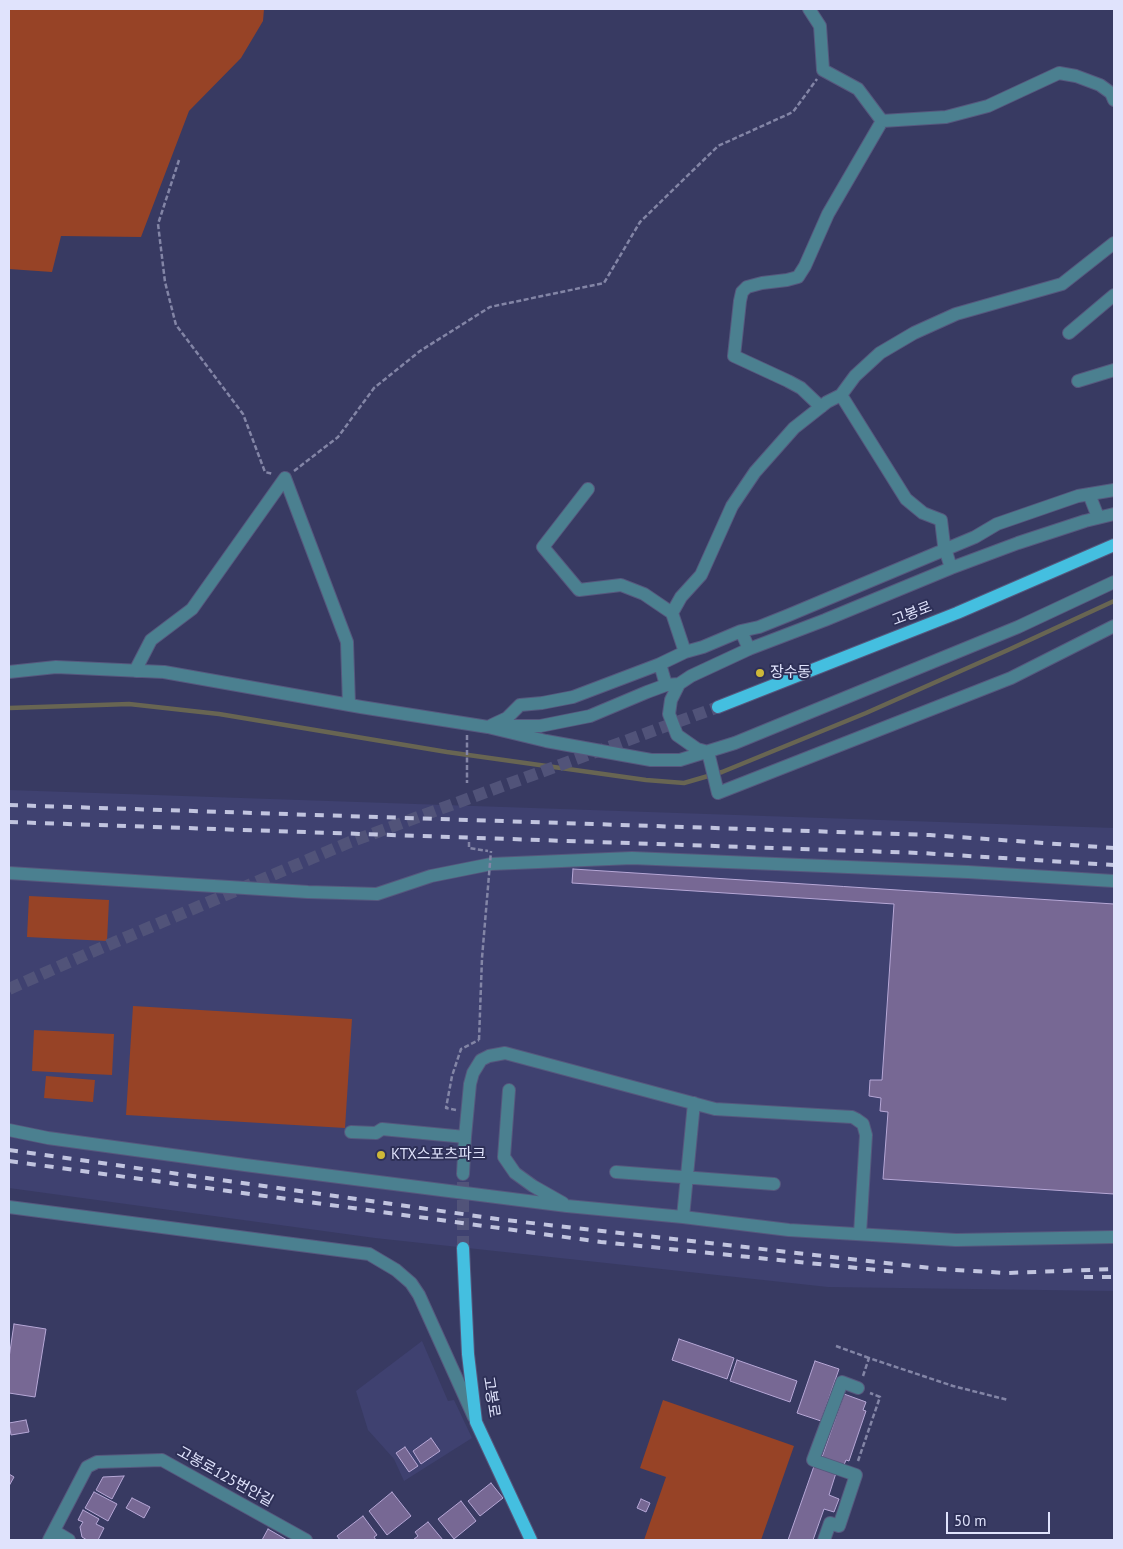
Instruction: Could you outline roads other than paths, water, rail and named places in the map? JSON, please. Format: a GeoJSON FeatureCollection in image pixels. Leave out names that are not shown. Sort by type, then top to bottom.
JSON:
{"type":"FeatureCollection","features":[{"type":"Feature","properties":{"kind":"main road","name":"고봉로"},"geometry":{"type":"LineString","coordinates":[[718,707],[957,614],[1114,545]]}},
{"type":"Feature","properties":{"kind":"main road","name":"고봉로"},"geometry":{"type":"LineString","coordinates":[[463,1248],[468,1354],[476,1422],[531,1540]]}},
{"type":"Feature","properties":{"kind":"street"},"geometry":{"type":"LineString","coordinates":[[809,9],[820,26],[823,70],[858,89],[882,121]]}},
{"type":"Feature","properties":{"kind":"street"},"geometry":{"type":"LineString","coordinates":[[882,121],[946,117],[988,106],[1059,72],[1100,85],[1111,93],[1114,100]]}},
{"type":"Feature","properties":{"kind":"street"},"geometry":{"type":"LineString","coordinates":[[821,407],[794,384],[734,356],[740,301],[742,292],[747,287],[762,282],[798,277],[828,214],[882,121]]}},
{"type":"Feature","properties":{"kind":"street"},"geometry":{"type":"LineString","coordinates":[[672,613],[681,597],[701,575],[732,506],[756,472],[794,428],[821,407],[841,395],[855,376],[880,352],[914,333],[956,314],[1062,284],[1114,243]]}},
{"type":"Feature","properties":{"kind":"street"},"geometry":{"type":"LineString","coordinates":[[1069,334],[1114,295]]}},
{"type":"Feature","properties":{"kind":"street"},"geometry":{"type":"LineString","coordinates":[[1078,381],[1114,370]]}},
{"type":"Feature","properties":{"kind":"street"},"geometry":{"type":"LineString","coordinates":[[841,395],[906,499],[923,513],[941,520],[945,549],[951,568]]}},
{"type":"Feature","properties":{"kind":"street"},"geometry":{"type":"LineString","coordinates":[[135,671],[151,640],[192,609],[285,478],[346,642],[349,705]]}},
{"type":"Feature","properties":{"kind":"street"},"geometry":{"type":"LineString","coordinates":[[588,489],[543,547],[579,590],[621,585],[644,594],[672,613],[685,652]]}},
{"type":"Feature","properties":{"kind":"street"},"geometry":{"type":"LineString","coordinates":[[488,727],[507,718],[520,705],[573,697],[660,664],[685,652],[703,647],[741,631],[759,627],[975,536],[996,524],[1078,496],[1114,490]]}},
{"type":"Feature","properties":{"kind":"street"},"geometry":{"type":"LineString","coordinates":[[1090,494],[1098,517]]}},
{"type":"Feature","properties":{"kind":"street"},"geometry":{"type":"LineString","coordinates":[[488,727],[540,726],[590,716],[672,684],[749,649],[951,568],[1018,543],[1098,517],[1114,514]]}},
{"type":"Feature","properties":{"kind":"street"},"geometry":{"type":"LineString","coordinates":[[9,672],[56,667],[164,672],[349,705],[488,727],[546,741],[651,760],[680,760],[709,756],[735,743],[1018,627],[1114,582]]}},
{"type":"Feature","properties":{"kind":"street"},"geometry":{"type":"LineString","coordinates":[[660,664],[672,684],[669,714],[677,735],[697,750],[709,756],[718,793],[1011,678],[1114,626]]}},
{"type":"Feature","properties":{"kind":"street"},"geometry":{"type":"LineString","coordinates":[[741,631],[749,649]]}},
{"type":"Feature","properties":{"kind":"street"},"geometry":{"type":"LineString","coordinates":[[9,874],[308,892],[377,894],[430,876],[491,864],[632,858],[968,872],[1114,881]]}},
{"type":"Feature","properties":{"kind":"street"},"geometry":{"type":"LineString","coordinates":[[463,1174],[464,1137],[473,1073],[482,1060],[489,1056],[497,1053],[512,1054],[715,1110],[852,1117],[863,1124],[866,1135],[860,1234]]}},
{"type":"Feature","properties":{"kind":"street"},"geometry":{"type":"LineString","coordinates":[[510,1090],[504,1157],[515,1174],[567,1206]]}},
{"type":"Feature","properties":{"kind":"street"},"geometry":{"type":"LineString","coordinates":[[683,1217],[694,1103]]}},
{"type":"Feature","properties":{"kind":"street"},"geometry":{"type":"LineString","coordinates":[[351,1132],[376,1133],[382,1128],[464,1137]]}},
{"type":"Feature","properties":{"kind":"street"},"geometry":{"type":"LineString","coordinates":[[9,1130],[48,1138],[235,1164],[567,1206],[683,1217],[789,1230],[956,1240],[1114,1237]]}},
{"type":"Feature","properties":{"kind":"street"},"geometry":{"type":"LineString","coordinates":[[616,1172],[774,1184]]}},
{"type":"Feature","properties":{"kind":"street"},"geometry":{"type":"LineString","coordinates":[[9,1207],[370,1254],[396,1270],[415,1289],[476,1422]]}},
{"type":"Feature","properties":{"kind":"street"},"geometry":{"type":"LineString","coordinates":[[824,1540],[830,1523],[839,1526],[856,1475],[813,1460],[842,1382],[858,1388]]}},
{"type":"Feature","properties":{"kind":"street","name":"고봉로125번안길"},"geometry":{"type":"LineString","coordinates":[[51,1536],[87,1467],[97,1462],[162,1460],[306,1540]]}},
{"type":"Feature","properties":{"kind":"street"},"geometry":{"type":"LineString","coordinates":[[51,1536],[69,1540]]}},
{"type":"Feature","properties":{"kind":"waterway"},"geometry":{"type":"LineString","coordinates":[[9,708],[129,704],[219,714],[447,752],[646,780],[684,783],[722,772],[866,713],[1114,601]]}},
{"type":"Feature","properties":{"kind":"tunnel"},"geometry":{"type":"LineString","coordinates":[[9,989],[350,842],[718,707]]}},
{"type":"Feature","properties":{"kind":"tunnel"},"geometry":{"type":"LineString","coordinates":[[463,1174],[463,1248]]}},
{"type":"Feature","properties":{"kind":"railway"},"geometry":{"type":"LineString","coordinates":[[9,805],[930,835],[1114,848]]}},
{"type":"Feature","properties":{"kind":"railway"},"geometry":{"type":"LineString","coordinates":[[9,822],[921,853],[1114,865]]}},
{"type":"Feature","properties":{"kind":"railway"},"geometry":{"type":"LineString","coordinates":[[9,1150],[505,1220],[939,1269],[1006,1273],[1114,1269]]}},
{"type":"Feature","properties":{"kind":"railway"},"geometry":{"type":"LineString","coordinates":[[9,1161],[601,1242],[897,1272]]}},
{"type":"Feature","properties":{"kind":"railway"},"geometry":{"type":"LineString","coordinates":[[1084,1277],[1114,1277]]}},
{"type":"Feature","properties":{"kind":"place","name":"장수동"},"geometry":{"type":"Point","coordinates":[760,673]}},
{"type":"Feature","properties":{"kind":"place","name":"KTX스포츠파크"},"geometry":{"type":"Point","coordinates":[381,1155]}}]}
